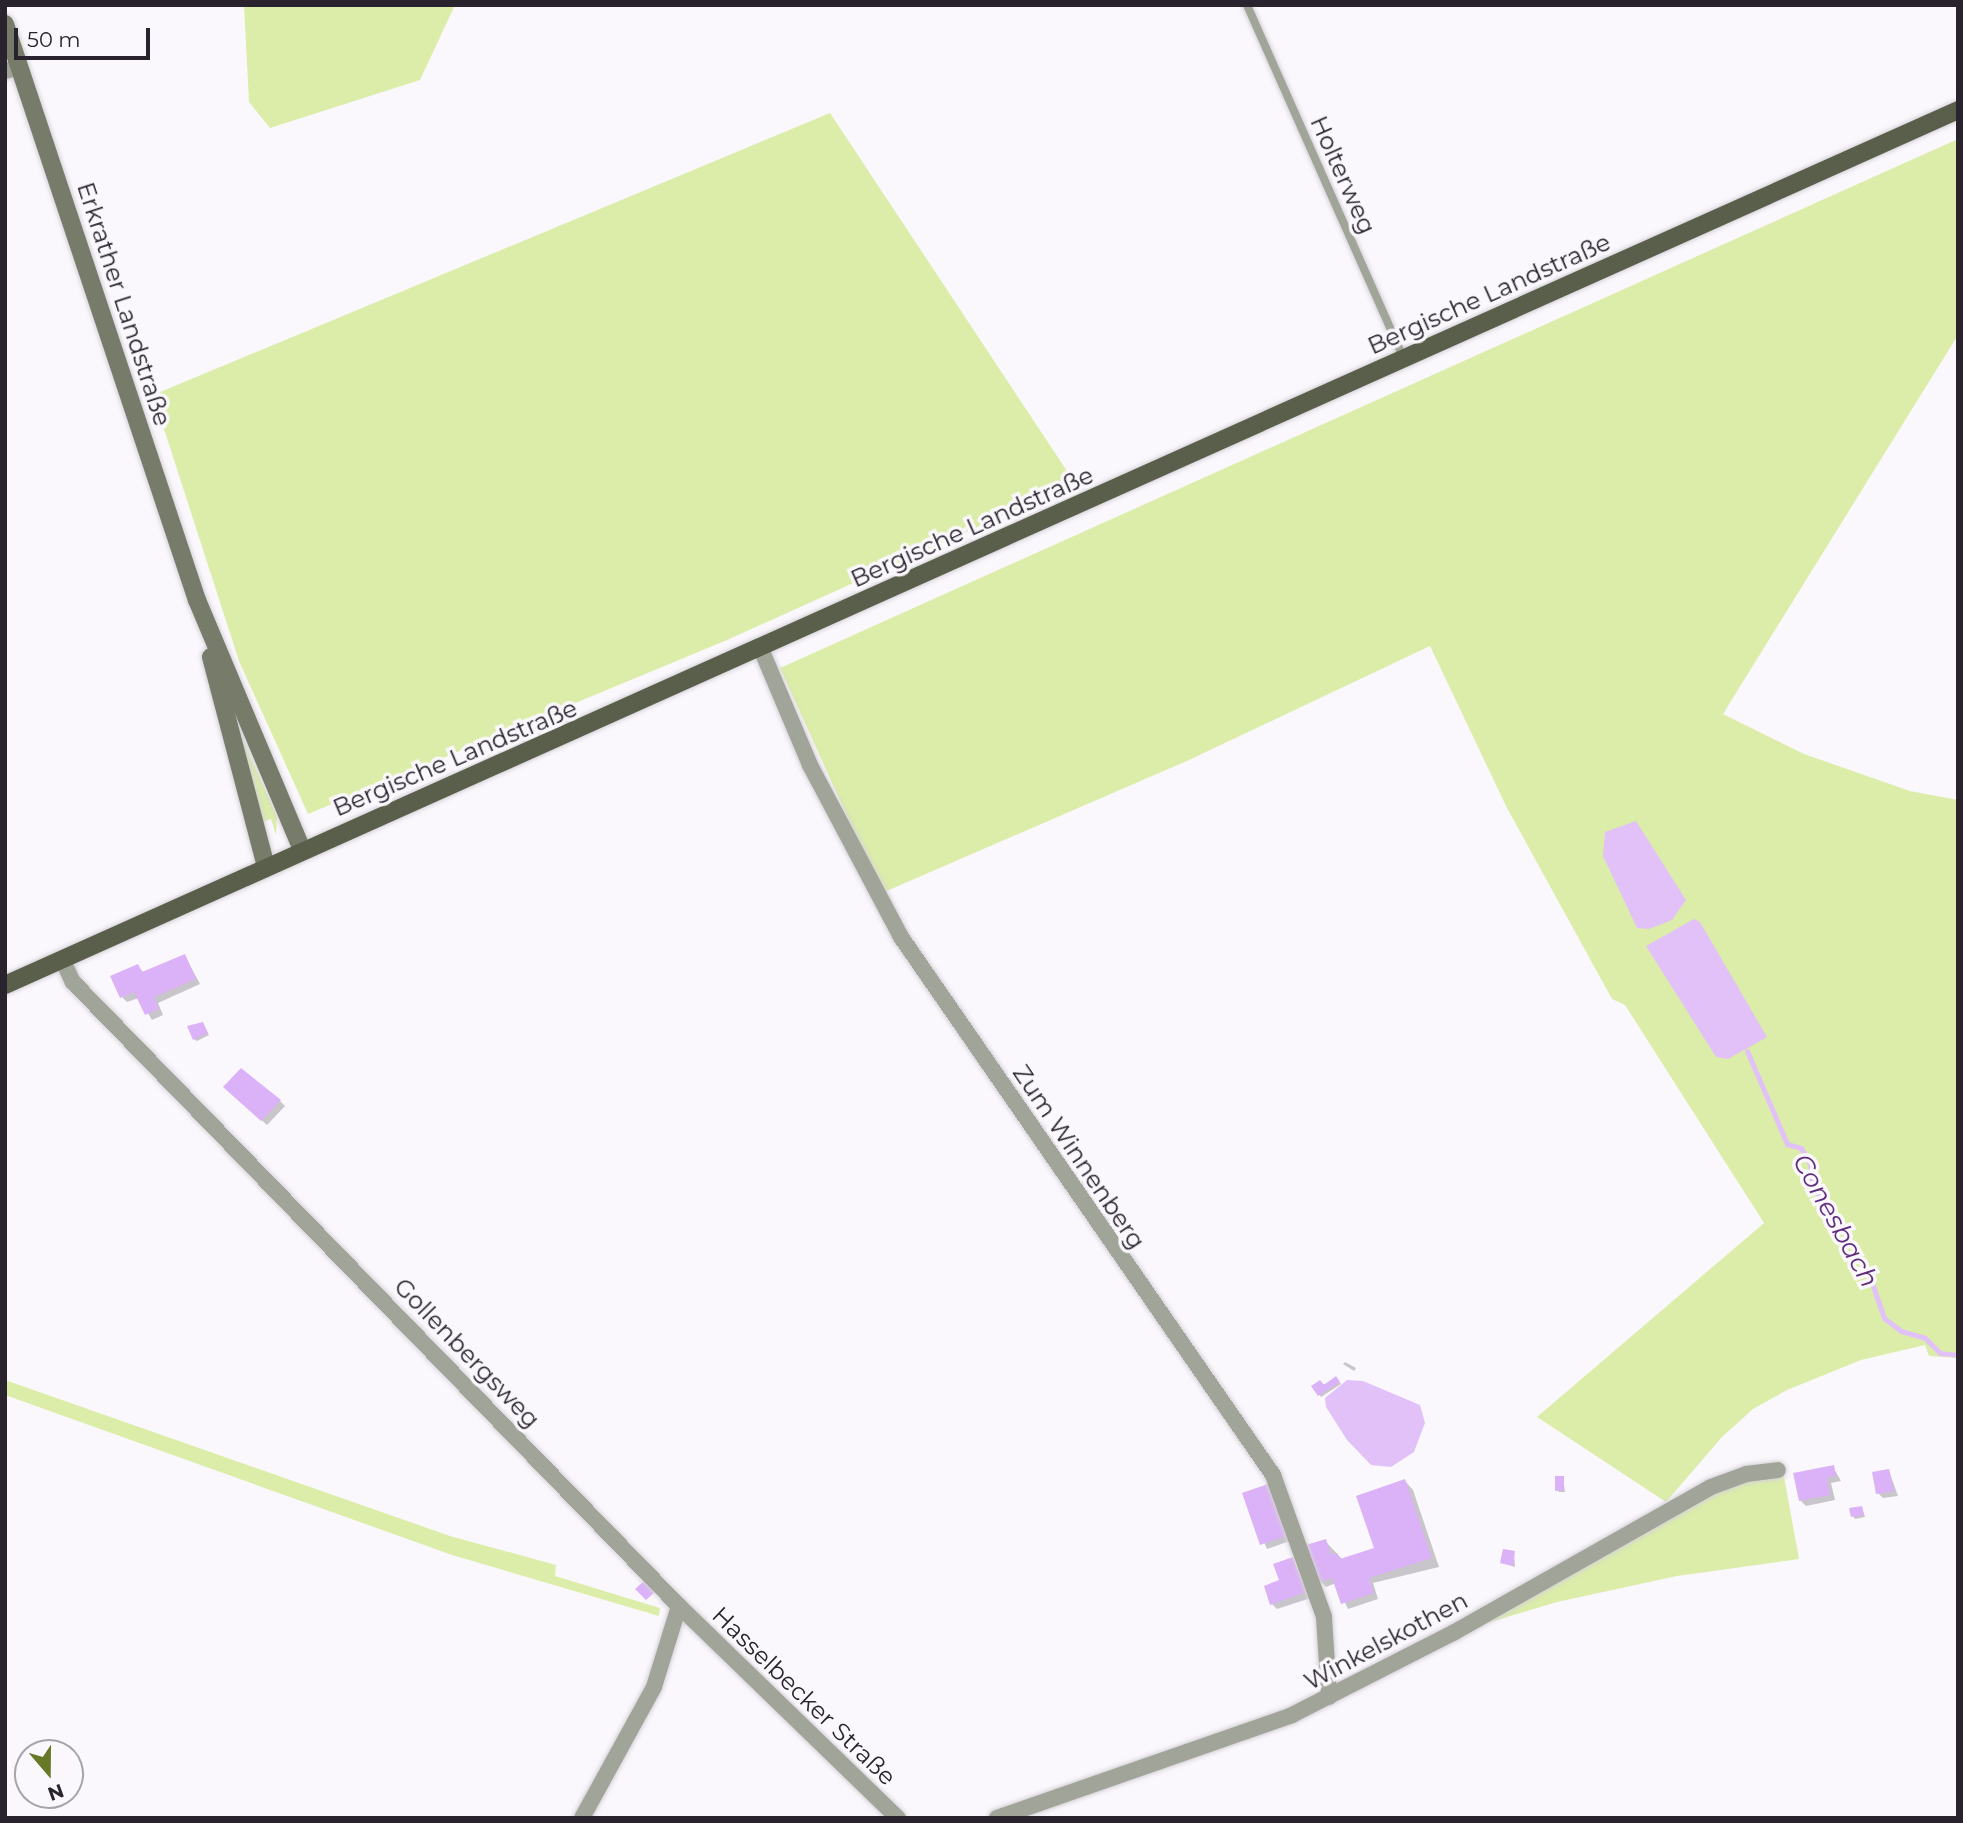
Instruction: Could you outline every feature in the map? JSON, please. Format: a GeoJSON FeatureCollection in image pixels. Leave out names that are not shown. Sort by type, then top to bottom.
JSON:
{"type":"FeatureCollection","features":[{"type":"Feature","properties":{"kind":"main road","name":"Bergische Landstraße"},"geometry":{"type":"LineString","coordinates":[[5,985],[63,961],[302,850],[761,649],[1958,110]]}},
{"type":"Feature","properties":{"kind":"street","name":"Erkrather Landstraße"},"geometry":{"type":"LineString","coordinates":[[5,24],[12,69],[197,600],[302,850]]}},
{"type":"Feature","properties":{"kind":"street","name":"Erkrather Landstraße"},"geometry":{"type":"LineString","coordinates":[[197,600],[266,867]]}},
{"type":"Feature","properties":{"kind":"street","name":"Zum Winnenberg"},"geometry":{"type":"LineString","coordinates":[[761,649],[810,765],[894,926],[1273,1475],[1324,1617],[1329,1697]]}},
{"type":"Feature","properties":{"kind":"street","name":"Gollenbergsweg"},"geometry":{"type":"LineString","coordinates":[[63,961],[73,982],[679,1606]]}},
{"type":"Feature","properties":{"kind":"street","name":"Winkelskothen"},"geometry":{"type":"LineString","coordinates":[[997,1818],[1293,1715],[1453,1633],[1711,1487],[1746,1474],[1778,1470]]}},
{"type":"Feature","properties":{"kind":"street"},"geometry":{"type":"LineString","coordinates":[[582,1818],[654,1687],[679,1606]]}},
{"type":"Feature","properties":{"kind":"street","name":"Hasselbecker Straße"},"geometry":{"type":"LineString","coordinates":[[679,1606],[898,1818]]}},
{"type":"Feature","properties":{"kind":"lane","name":"Holterweg"},"geometry":{"type":"LineString","coordinates":[[1247,5],[1404,359]]}},
{"type":"Feature","properties":{"kind":"green space"},"geometry":{"type":"Polygon","coordinates":[[[244,5],[455,5],[420,80],[270,128],[249,102],[244,5]]]}},
{"type":"Feature","properties":{"kind":"green space"},"geometry":{"type":"Polygon","coordinates":[[[830,113],[1075,483],[727,640],[308,814],[239,661],[153,395],[830,113]]]}},
{"type":"Feature","properties":{"kind":"green space"},"geometry":{"type":"Polygon","coordinates":[[[1958,139],[1958,335],[1723,714],[1804,754],[1910,791],[1958,800],[1958,1358],[1929,1356],[1925,1345],[1861,1360],[1787,1390],[1753,1409],[1722,1437],[1666,1502],[1537,1417],[1764,1223],[1625,1005],[1612,999],[1507,808],[1430,646],[1189,760],[882,893],[780,668],[1958,139]]]}},
{"type":"Feature","properties":{"kind":"green space"},"geometry":{"type":"Polygon","coordinates":[[[238,728],[277,817],[276,835],[271,819],[263,822],[238,728]]]}},
{"type":"Feature","properties":{"kind":"green space"},"geometry":{"type":"Polygon","coordinates":[[[5,1380],[450,1536],[556,1565],[555,1576],[660,1608],[659,1616],[452,1555],[5,1395],[5,1380]]]}},
{"type":"Feature","properties":{"kind":"green space"},"geometry":{"type":"Polygon","coordinates":[[[1783,1471],[1799,1559],[1677,1576],[1557,1602],[1471,1628],[1711,1488],[1783,1471]]]}},
{"type":"Feature","properties":{"kind":"shaded area"},"geometry":{"type":"Polygon","coordinates":[[[1636,821],[1686,900],[1672,920],[1649,929],[1637,928],[1603,856],[1605,832],[1636,821]]]}},
{"type":"Feature","properties":{"kind":"shaded area"},"geometry":{"type":"Polygon","coordinates":[[[1694,919],[1700,922],[1767,1037],[1728,1059],[1716,1057],[1646,946],[1694,919]]]}},
{"type":"Feature","properties":{"kind":"shaded area"},"geometry":{"type":"Polygon","coordinates":[[[1347,1380],[1363,1381],[1420,1405],[1425,1423],[1414,1452],[1391,1467],[1371,1465],[1347,1440],[1326,1407],[1325,1398],[1347,1380]]]}},
{"type":"Feature","properties":{"kind":"building"},"geometry":{"type":"Polygon","coordinates":[[[185,954],[196,979],[154,997],[159,1009],[145,1015],[134,992],[120,998],[110,976],[138,964],[142,972],[185,954]]]}},
{"type":"Feature","properties":{"kind":"building"},"geometry":{"type":"Polygon","coordinates":[[[203,1022],[208,1033],[193,1040],[187,1026],[203,1022]]]}},
{"type":"Feature","properties":{"kind":"building"},"geometry":{"type":"Polygon","coordinates":[[[241,1068],[281,1100],[261,1121],[223,1087],[241,1068]]]}},
{"type":"Feature","properties":{"kind":"building"},"geometry":{"type":"Polygon","coordinates":[[[1336,1376],[1340,1382],[1318,1396],[1311,1386],[1320,1380],[1324,1385],[1336,1376]]]}},
{"type":"Feature","properties":{"kind":"building"},"geometry":{"type":"Polygon","coordinates":[[[1834,1465],[1836,1476],[1827,1478],[1830,1495],[1799,1501],[1793,1473],[1834,1465]]]}},
{"type":"Feature","properties":{"kind":"building"},"geometry":{"type":"Polygon","coordinates":[[[1889,1469],[1894,1491],[1876,1494],[1872,1472],[1889,1469]]]}},
{"type":"Feature","properties":{"kind":"building"},"geometry":{"type":"Polygon","coordinates":[[[1555,1476],[1564,1476],[1564,1490],[1555,1491],[1555,1476]]]}},
{"type":"Feature","properties":{"kind":"building"},"geometry":{"type":"Polygon","coordinates":[[[1405,1479],[1432,1558],[1369,1578],[1374,1593],[1341,1604],[1332,1578],[1319,1582],[1306,1545],[1326,1539],[1331,1555],[1337,1553],[1340,1559],[1374,1548],[1356,1496],[1405,1479]]]}},
{"type":"Feature","properties":{"kind":"building"},"geometry":{"type":"Polygon","coordinates":[[[1268,1484],[1286,1536],[1260,1545],[1242,1493],[1268,1484]]]}},
{"type":"Feature","properties":{"kind":"building"},"geometry":{"type":"Polygon","coordinates":[[[1862,1506],[1864,1515],[1851,1517],[1849,1508],[1862,1506]]]}},
{"type":"Feature","properties":{"kind":"building"},"geometry":{"type":"Polygon","coordinates":[[[1503,1549],[1515,1551],[1513,1566],[1500,1563],[1503,1549]]]}},
{"type":"Feature","properties":{"kind":"building"},"geometry":{"type":"Polygon","coordinates":[[[1293,1557],[1306,1592],[1270,1605],[1264,1586],[1279,1580],[1273,1564],[1293,1557]]]}},
{"type":"Feature","properties":{"kind":"building"},"geometry":{"type":"Polygon","coordinates":[[[644,1581],[655,1592],[646,1600],[635,1589],[644,1581]]]}},
{"type":"Feature","properties":{"kind":"waterway","name":"Conesbach"},"geometry":{"type":"LineString","coordinates":[[1747,1051],[1787,1144],[1801,1148],[1810,1164],[1813,1187],[1865,1263],[1884,1318],[1901,1331],[1925,1338],[1940,1353],[1958,1355]]}}]}
